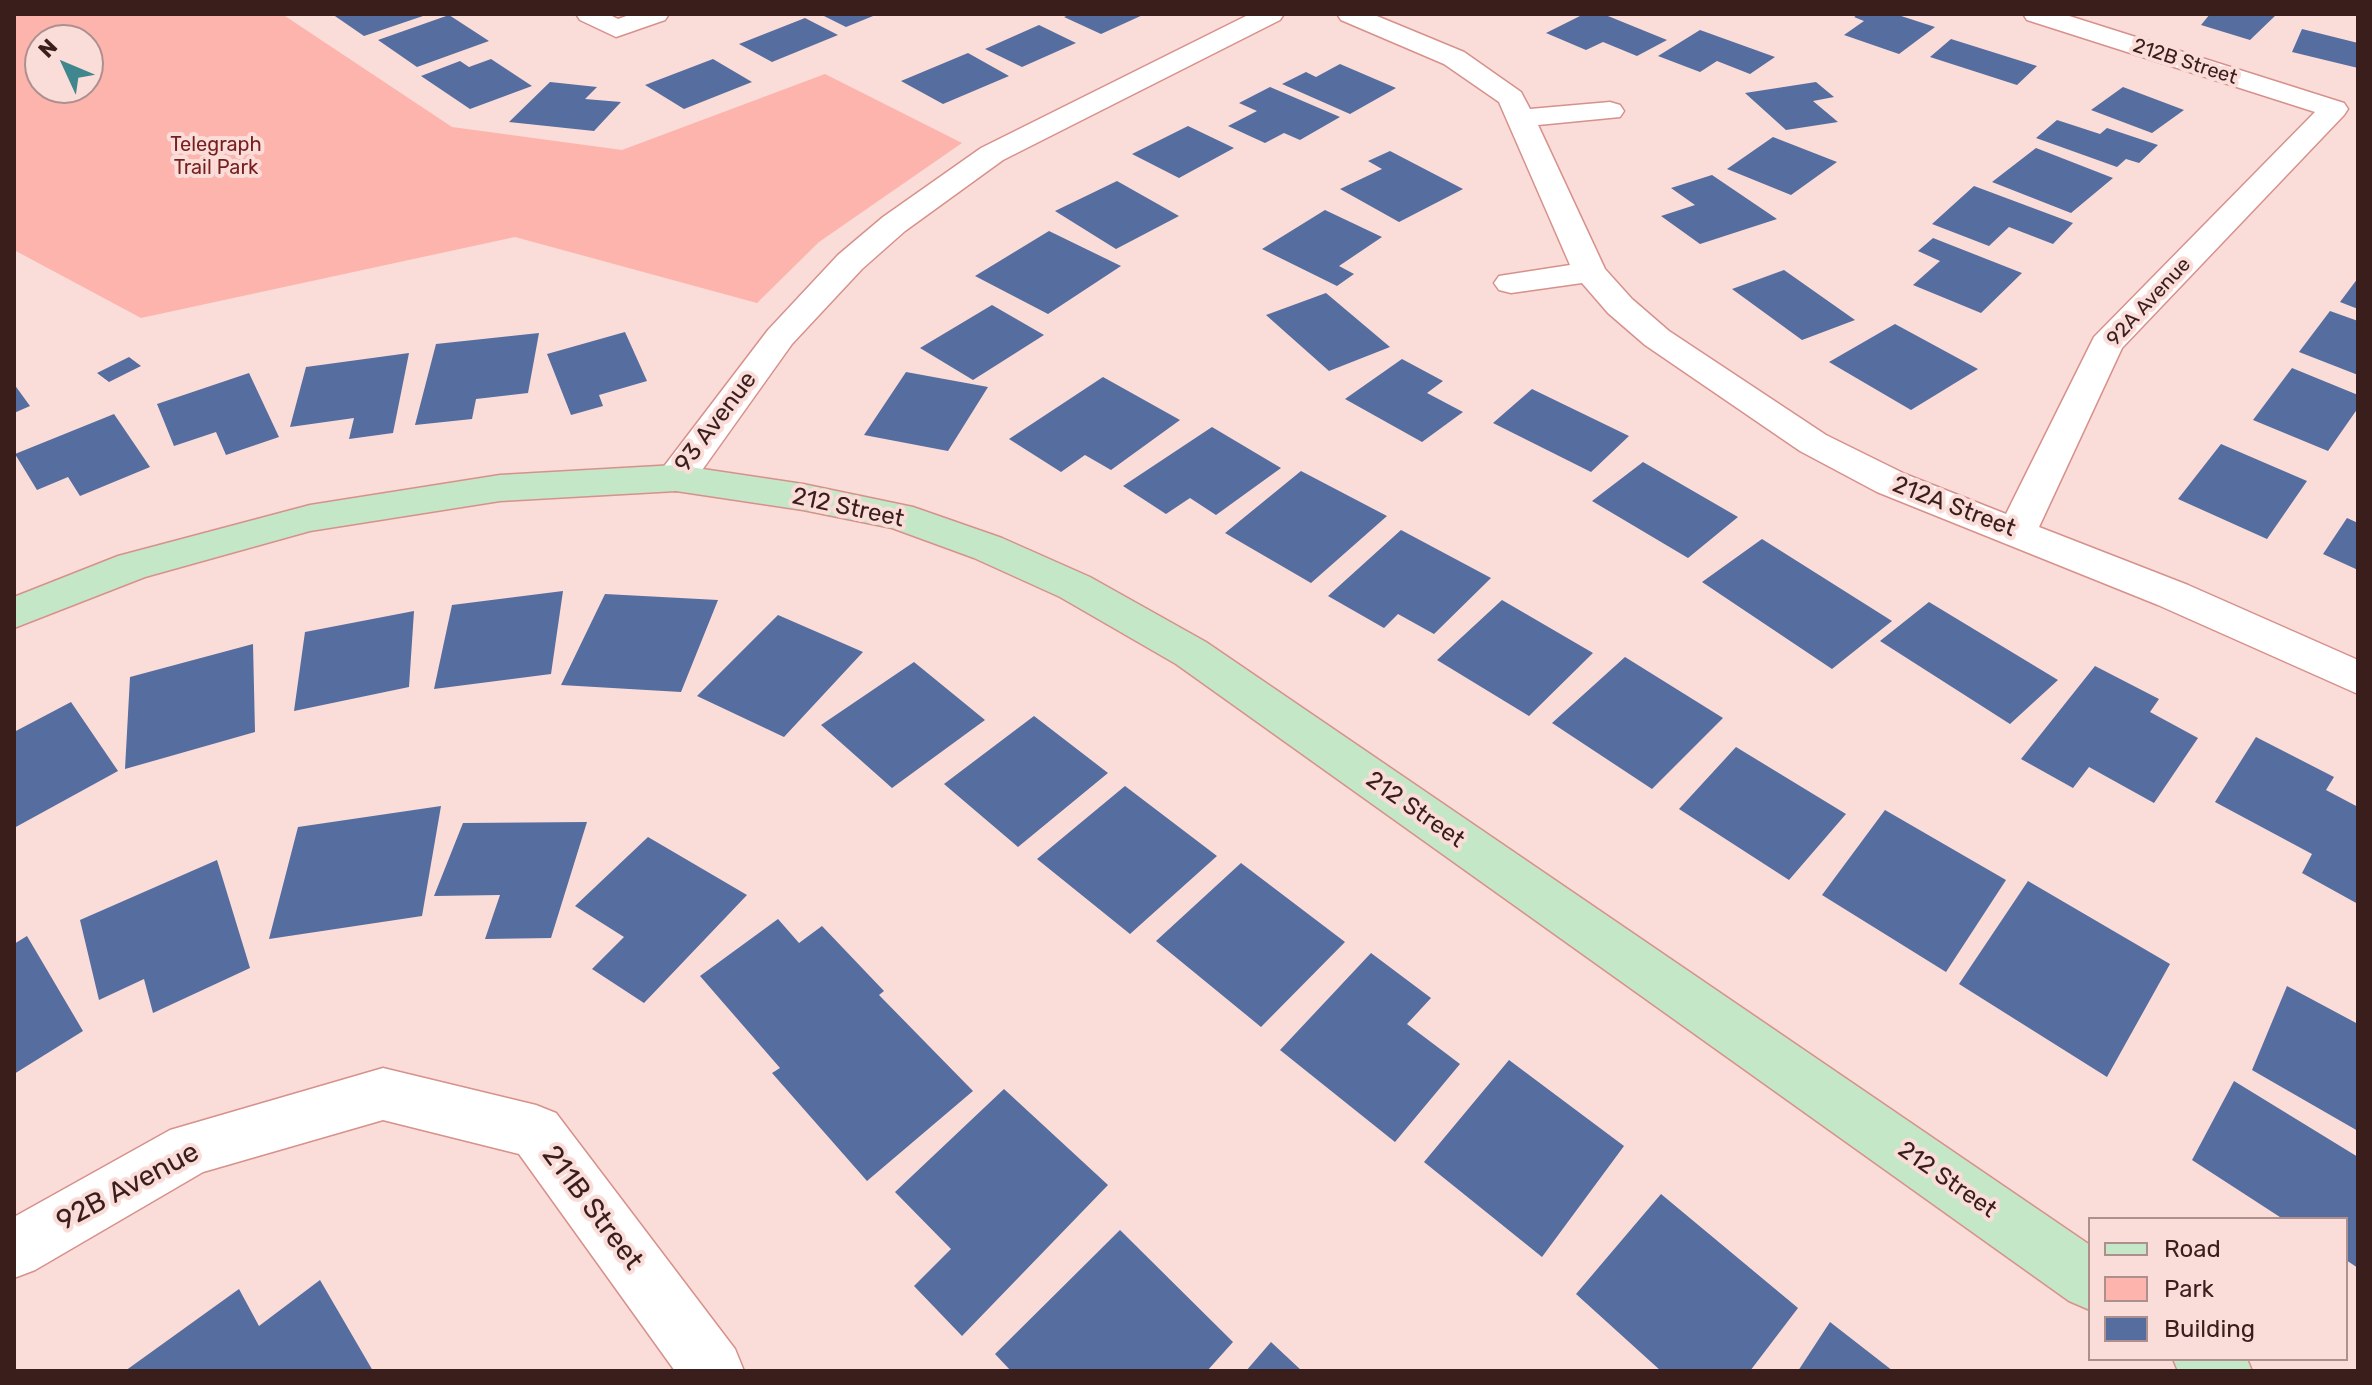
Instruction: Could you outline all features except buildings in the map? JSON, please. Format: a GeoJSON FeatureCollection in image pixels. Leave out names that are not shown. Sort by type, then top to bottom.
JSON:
{"type":"FeatureCollection","features":[{"type":"Feature","properties":{"kind":"street"},"geometry":{"type":"LineString","coordinates":[[589,14],[616,29],[656,14]]}},
{"type":"Feature","properties":{"kind":"street","name":"93 Avenue"},"geometry":{"type":"LineString","coordinates":[[14,613],[132,566],[310,518],[500,488],[676,478],[780,337],[850,262],[894,224],[992,154],[1271,14]]}},
{"type":"Feature","properties":{"kind":"street","name":"212A Street"},"geometry":{"type":"LineString","coordinates":[[1350,14],[1419,42],[1477,72],[1511,98],[1523,118],[1590,272],[1620,306],[1657,338],[1813,443],[1891,483],[2225,617],[2358,678]]}},
{"type":"Feature","properties":{"kind":"street","name":"212B Street"},"geometry":{"type":"LineString","coordinates":[[2036,14],[2334,109]]}},
{"type":"Feature","properties":{"kind":"street","name":"92A Avenue"},"geometry":{"type":"LineString","coordinates":[[2017,532],[2106,344],[2334,109]]}},
{"type":"Feature","properties":{"kind":"street"},"geometry":{"type":"LineString","coordinates":[[1523,118],[1610,111]]}},
{"type":"Feature","properties":{"kind":"street"},"geometry":{"type":"LineString","coordinates":[[1511,283],[1590,272]]}},
{"type":"Feature","properties":{"kind":"street","name":"212 Street"},"geometry":{"type":"LineString","coordinates":[[676,478],[803,497],[899,516],[988,548],[1120,610],[1191,653],[2088,1279]]}},
{"type":"Feature","properties":{"kind":"street","name":"92B Avenue"},"geometry":{"type":"LineString","coordinates":[[14,1249],[190,1149],[383,1094]]}},
{"type":"Feature","properties":{"kind":"street","name":"211B Street"},"geometry":{"type":"LineString","coordinates":[[383,1094],[536,1132],[713,1371]]}},
{"type":"Feature","properties":{"kind":"green space","name":"Telegraph Trail Park"},"geometry":{"type":"Polygon","coordinates":[[[14,14],[282,14],[452,127],[622,150],[825,74],[962,143],[819,242],[757,303],[515,237],[141,318],[14,250],[14,14]]]}}]}
